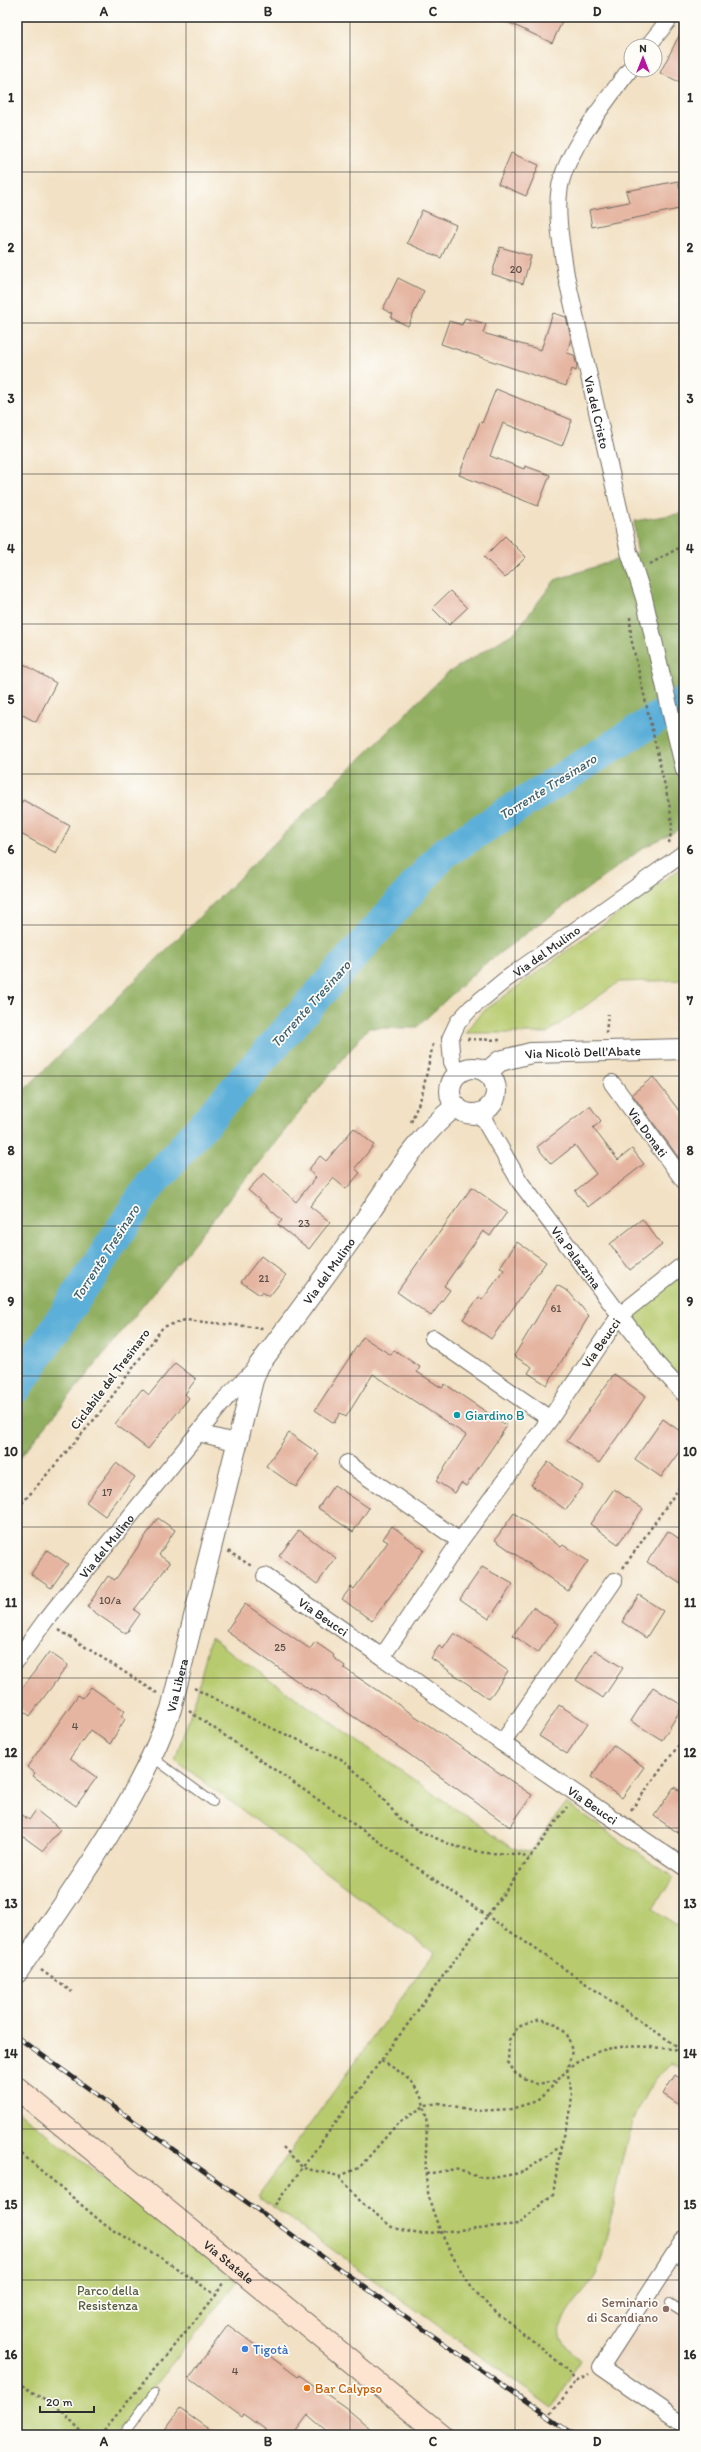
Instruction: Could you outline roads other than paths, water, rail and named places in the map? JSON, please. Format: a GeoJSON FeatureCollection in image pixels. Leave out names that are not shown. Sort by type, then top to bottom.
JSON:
{"type":"FeatureCollection","features":[{"type":"Feature","properties":{"kind":"main road","name":"Via Statale"},"geometry":{"type":"LineString","coordinates":[[17,2088],[441,2435]]}},
{"type":"Feature","properties":{"kind":"street"},"geometry":{"type":"LineString","coordinates":[[654,38],[671,17]]}},
{"type":"Feature","properties":{"kind":"street","name":"Via del Cristo"},"geometry":{"type":"LineString","coordinates":[[624,78],[572,155],[560,186],[560,223],[566,275],[629,552],[644,598],[684,770]]}},
{"type":"Feature","properties":{"kind":"street","name":"Via del Mulino"},"geometry":{"type":"LineString","coordinates":[[458,1074],[452,1062],[450,1039],[458,1022],[471,1008],[505,980],[684,853]]}},
{"type":"Feature","properties":{"kind":"street","name":"Via Nicolò Dell'Abate"},"geometry":{"type":"LineString","coordinates":[[486,1072],[500,1061],[512,1056],[531,1053],[684,1049]]}},
{"type":"Feature","properties":{"kind":"street"},"geometry":{"type":"LineString","coordinates":[[469,1068],[486,1072],[492,1077],[496,1091],[492,1105],[480,1113],[470,1114],[456,1106],[452,1100],[451,1086],[458,1074],[469,1068]]}},
{"type":"Feature","properties":{"kind":"street","name":"Via Donati"},"geometry":{"type":"LineString","coordinates":[[612,1082],[684,1181]]}},
{"type":"Feature","properties":{"kind":"street","name":"Via del Mulino"},"geometry":{"type":"LineString","coordinates":[[17,1660],[45,1621],[227,1397],[259,1365],[400,1168],[439,1120],[456,1106]]}},
{"type":"Feature","properties":{"kind":"street","name":"Via Palazzina"},"geometry":{"type":"LineString","coordinates":[[480,1113],[520,1182],[656,1363],[684,1394]]}},
{"type":"Feature","properties":{"kind":"street","name":"Via Beucci"},"geometry":{"type":"LineString","coordinates":[[382,1657],[460,1541],[550,1419],[620,1315],[684,1264]]}},
{"type":"Feature","properties":{"kind":"street"},"geometry":{"type":"LineString","coordinates":[[433,1338],[550,1419]]}},
{"type":"Feature","properties":{"kind":"street","name":"Via Libera"},"geometry":{"type":"LineString","coordinates":[[21,1966],[108,1836],[132,1796],[152,1757],[171,1709],[239,1443],[253,1380],[259,1365]]}},
{"type":"Feature","properties":{"kind":"street"},"geometry":{"type":"LineString","coordinates":[[198,1433],[239,1443]]}},
{"type":"Feature","properties":{"kind":"street"},"geometry":{"type":"LineString","coordinates":[[347,1463],[460,1541]]}},
{"type":"Feature","properties":{"kind":"street","name":"Via Beucci"},"geometry":{"type":"LineString","coordinates":[[265,1576],[502,1743],[684,1867]]}},
{"type":"Feature","properties":{"kind":"street"},"geometry":{"type":"LineString","coordinates":[[502,1743],[614,1581]]}},
{"type":"Feature","properties":{"kind":"street"},"geometry":{"type":"LineString","coordinates":[[684,2240],[601,2366],[684,2424]]}},
{"type":"Feature","properties":{"kind":"lane"},"geometry":{"type":"LineString","coordinates":[[152,1757],[214,1802]]}},
{"type":"Feature","properties":{"kind":"lane"},"geometry":{"type":"LineString","coordinates":[[670,2303],[684,2312]]}},
{"type":"Feature","properties":{"kind":"lane"},"geometry":{"type":"LineString","coordinates":[[123,2435],[154,2393]]}},
{"type":"Feature","properties":{"kind":"waterway","name":"Torrente Tresinaro"},"geometry":{"type":"LineString","coordinates":[[17,1387],[151,1184],[444,853],[684,701]]}},
{"type":"Feature","properties":{"kind":"railway"},"geometry":{"type":"LineString","coordinates":[[17,2037],[405,2316],[574,2435]]}},
{"type":"Feature","properties":{"kind":"place","name":"Giardino B"},"geometry":{"type":"Point","coordinates":[457,1415]}},
{"type":"Feature","properties":{"kind":"place","name":"Seminario di Scandiano"},"geometry":{"type":"Point","coordinates":[666,2309]}},
{"type":"Feature","properties":{"kind":"place","name":"Tigotà"},"geometry":{"type":"Point","coordinates":[245,2349]}},
{"type":"Feature","properties":{"kind":"place","name":"Bar Calypso"},"geometry":{"type":"Point","coordinates":[307,2388]}},
{"type":"Feature","properties":{"kind":"park label","name":"Parco della Resistenza"},"geometry":{"type":"Point","coordinates":[108,2298]}}]}
